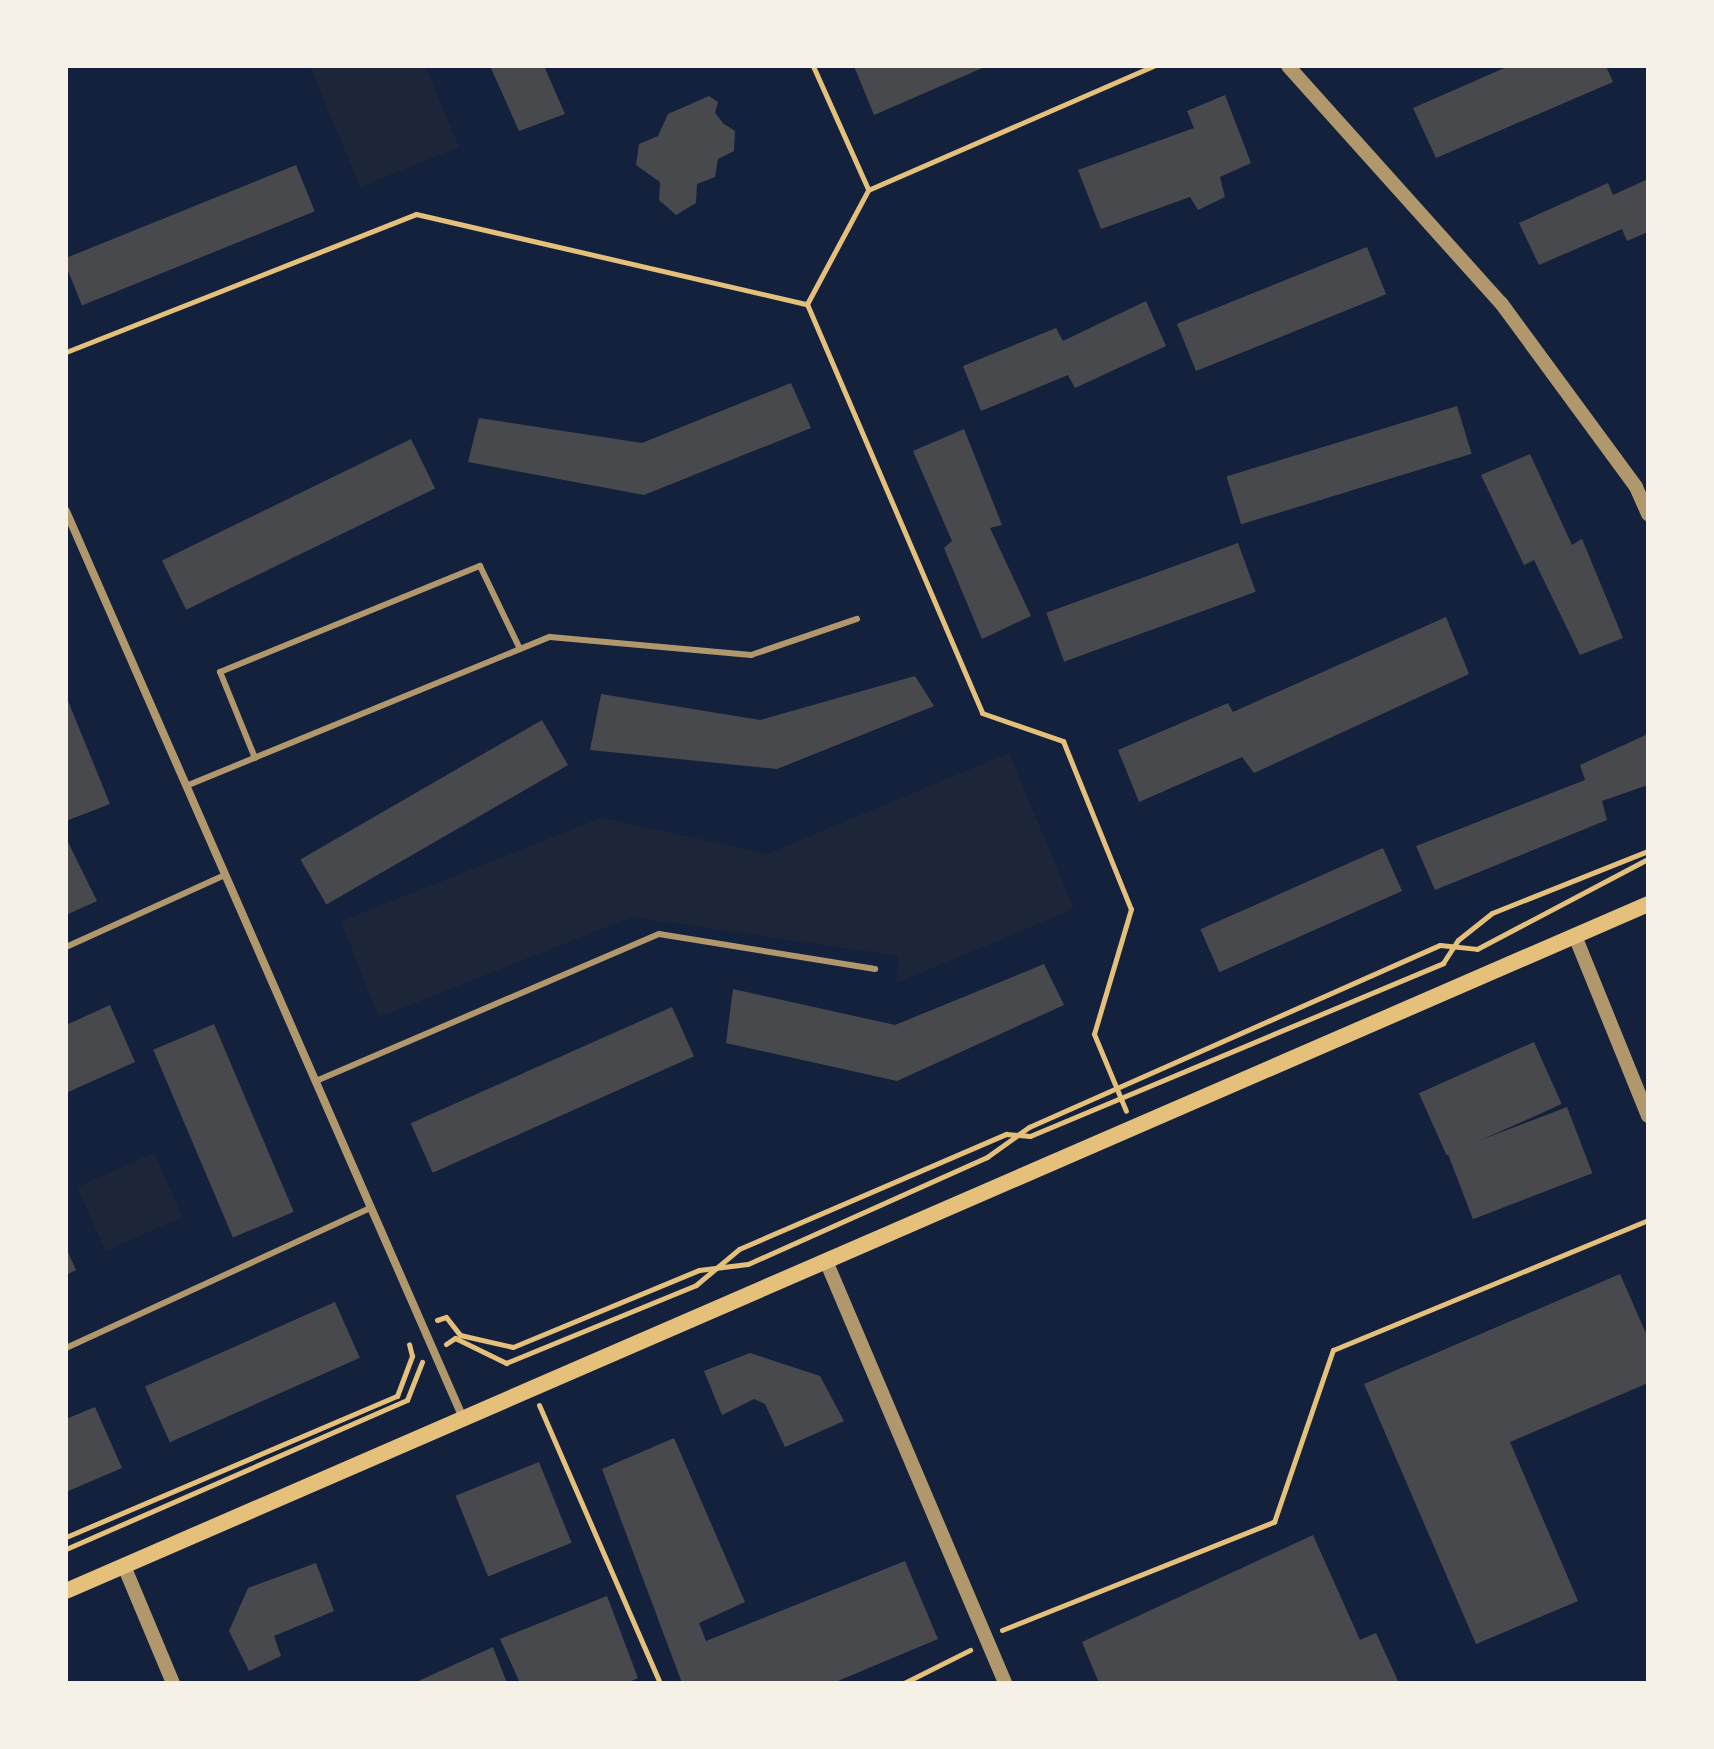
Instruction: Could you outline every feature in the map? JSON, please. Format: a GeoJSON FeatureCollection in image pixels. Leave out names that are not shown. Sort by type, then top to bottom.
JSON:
{"type":"FeatureCollection","features":[{"type":"Feature","properties":{"kind":"main road"},"geometry":{"type":"LineString","coordinates":[[66,1591],[1648,904]]}},
{"type":"Feature","properties":{"kind":"street"},"geometry":{"type":"LineString","coordinates":[[1288,66],[1501,303],[1636,487],[1648,514]]}},
{"type":"Feature","properties":{"kind":"street"},"geometry":{"type":"LineString","coordinates":[[66,511],[463,1419]]}},
{"type":"Feature","properties":{"kind":"street"},"geometry":{"type":"LineString","coordinates":[[1575,936],[1648,1116]]}},
{"type":"Feature","properties":{"kind":"street"},"geometry":{"type":"LineString","coordinates":[[826,1261],[1005,1683]]}},
{"type":"Feature","properties":{"kind":"street"},"geometry":{"type":"LineString","coordinates":[[124,1566],[173,1683]]}},
{"type":"Feature","properties":{"kind":"lane"},"geometry":{"type":"LineString","coordinates":[[255,758],[220,672],[480,566],[520,649]]}},
{"type":"Feature","properties":{"kind":"lane"},"geometry":{"type":"LineString","coordinates":[[186,786],[550,637],[751,655],[857,619]]}},
{"type":"Feature","properties":{"kind":"lane"},"geometry":{"type":"LineString","coordinates":[[66,947],[225,875]]}},
{"type":"Feature","properties":{"kind":"lane"},"geometry":{"type":"LineString","coordinates":[[316,1081],[659,934],[875,969]]}},
{"type":"Feature","properties":{"kind":"lane"},"geometry":{"type":"LineString","coordinates":[[66,1348],[371,1208]]}},
{"type":"Feature","properties":{"kind":"path"},"geometry":{"type":"LineString","coordinates":[[813,66],[868,190]]}},
{"type":"Feature","properties":{"kind":"path"},"geometry":{"type":"LineString","coordinates":[[807,304],[868,190],[1153,66]]}},
{"type":"Feature","properties":{"kind":"path"},"geometry":{"type":"LineString","coordinates":[[66,352],[416,214],[807,304]]}},
{"type":"Feature","properties":{"kind":"path"},"geometry":{"type":"LineString","coordinates":[[807,304],[982,713],[1063,741],[1131,909],[1094,1034],[1133,1128]]}},
{"type":"Feature","properties":{"kind":"path"},"geometry":{"type":"LineString","coordinates":[[66,1549],[407,1400],[417,1366],[455,1338],[506,1363],[696,1285],[739,1249],[1006,1134],[1030,1136],[1443,963],[1454,947],[1492,913],[1648,851]]}},
{"type":"Feature","properties":{"kind":"path"},"geometry":{"type":"LineString","coordinates":[[66,1537],[397,1396],[412,1356],[406,1332],[446,1317],[460,1335],[513,1347],[699,1270],[748,1264],[987,1157],[1019,1135],[1116,1087],[1440,945],[1477,949],[1648,859]]}},
{"type":"Feature","properties":{"kind":"path"},"geometry":{"type":"LineString","coordinates":[[904,1683],[965,1655],[985,1636],[1274,1522],[1333,1350],[1648,1220]]}},
{"type":"Feature","properties":{"kind":"path"},"geometry":{"type":"LineString","coordinates":[[531,1389],[659,1683]]}},
{"type":"Feature","properties":{"kind":"shaded area"},"geometry":{"type":"Polygon","coordinates":[[[310,66],[425,66],[459,147],[360,187],[310,66]]]}},
{"type":"Feature","properties":{"kind":"shaded area"},"geometry":{"type":"Polygon","coordinates":[[[1009,753],[1074,909],[896,983],[899,956],[632,917],[379,1017],[341,921],[602,818],[767,854],[1009,753]]]}},
{"type":"Feature","properties":{"kind":"shaded area"},"geometry":{"type":"Polygon","coordinates":[[[154,1153],[182,1217],[106,1251],[77,1187],[154,1153]]]}},
{"type":"Feature","properties":{"kind":"building"},"geometry":{"type":"Polygon","coordinates":[[[490,66],[544,66],[565,114],[519,131],[490,66]]]}},
{"type":"Feature","properties":{"kind":"building"},"geometry":{"type":"Polygon","coordinates":[[[854,66],[987,66],[874,115],[854,66]]]}},
{"type":"Feature","properties":{"kind":"building"},"geometry":{"type":"Polygon","coordinates":[[[1509,66],[1606,66],[1613,82],[1436,158],[1413,108],[1509,66]]]}},
{"type":"Feature","properties":{"kind":"building"},"geometry":{"type":"Polygon","coordinates":[[[1225,95],[1251,163],[1220,177],[1225,197],[1198,210],[1190,197],[1101,229],[1078,170],[1194,128],[1187,111],[1225,95]]]}},
{"type":"Feature","properties":{"kind":"building"},"geometry":{"type":"Polygon","coordinates":[[[709,96],[718,102],[715,113],[735,131],[734,151],[718,159],[715,177],[697,184],[696,203],[676,215],[659,200],[660,182],[636,165],[639,144],[658,136],[668,114],[709,96]]]}},
{"type":"Feature","properties":{"kind":"building"},"geometry":{"type":"Polygon","coordinates":[[[296,165],[315,211],[82,305],[66,266],[66,258],[296,165]]]}},
{"type":"Feature","properties":{"kind":"building"},"geometry":{"type":"Polygon","coordinates":[[[1648,179],[1648,232],[1627,241],[1622,229],[1539,265],[1519,223],[1608,183],[1613,195],[1648,179]]]}},
{"type":"Feature","properties":{"kind":"building"},"geometry":{"type":"Polygon","coordinates":[[[1367,247],[1386,294],[1196,371],[1177,324],[1367,247]]]}},
{"type":"Feature","properties":{"kind":"building"},"geometry":{"type":"Polygon","coordinates":[[[1146,301],[1166,346],[1075,388],[1068,375],[981,411],[963,366],[1056,328],[1063,341],[1146,301]]]}},
{"type":"Feature","properties":{"kind":"building"},"geometry":{"type":"Polygon","coordinates":[[[791,383],[811,428],[644,495],[468,462],[479,418],[642,443],[791,383]]]}},
{"type":"Feature","properties":{"kind":"building"},"geometry":{"type":"Polygon","coordinates":[[[1457,406],[1472,454],[1241,524],[1227,476],[1457,406]]]}},
{"type":"Feature","properties":{"kind":"building"},"geometry":{"type":"Polygon","coordinates":[[[964,429],[1002,525],[990,528],[1031,616],[982,639],[944,548],[952,541],[913,451],[964,429]]]}},
{"type":"Feature","properties":{"kind":"building"},"geometry":{"type":"Polygon","coordinates":[[[411,439],[435,488],[186,610],[162,560],[411,439]]]}},
{"type":"Feature","properties":{"kind":"building"},"geometry":{"type":"Polygon","coordinates":[[[1530,454],[1572,545],[1582,539],[1623,638],[1580,655],[1534,560],[1524,565],[1481,475],[1530,454]]]}},
{"type":"Feature","properties":{"kind":"building"},"geometry":{"type":"Polygon","coordinates":[[[1238,543],[1256,592],[1064,662],[1046,613],[1238,543]]]}},
{"type":"Feature","properties":{"kind":"building"},"geometry":{"type":"Polygon","coordinates":[[[1446,617],[1469,674],[1254,773],[1242,757],[1139,802],[1118,750],[1228,703],[1233,712],[1446,617]]]}},
{"type":"Feature","properties":{"kind":"building"},"geometry":{"type":"Polygon","coordinates":[[[915,676],[934,706],[777,769],[590,750],[601,694],[760,720],[915,676]]]}},
{"type":"Feature","properties":{"kind":"building"},"geometry":{"type":"Polygon","coordinates":[[[66,696],[110,804],[66,821],[66,696]]]}},
{"type":"Feature","properties":{"kind":"building"},"geometry":{"type":"Polygon","coordinates":[[[542,720],[568,765],[326,905],[300,860],[542,720]]]}},
{"type":"Feature","properties":{"kind":"building"},"geometry":{"type":"Polygon","coordinates":[[[1648,734],[1648,785],[1602,801],[1607,820],[1435,890],[1416,846],[1585,780],[1580,765],[1648,734]]]}},
{"type":"Feature","properties":{"kind":"building"},"geometry":{"type":"Polygon","coordinates":[[[66,838],[97,901],[66,915],[66,838]]]}},
{"type":"Feature","properties":{"kind":"building"},"geometry":{"type":"Polygon","coordinates":[[[1383,848],[1402,891],[1219,972],[1200,929],[1383,848]]]}},
{"type":"Feature","properties":{"kind":"building"},"geometry":{"type":"Polygon","coordinates":[[[1044,964],[1064,1005],[897,1081],[726,1043],[733,989],[895,1025],[1044,964]]]}},
{"type":"Feature","properties":{"kind":"building"},"geometry":{"type":"Polygon","coordinates":[[[110,1005],[135,1062],[66,1093],[66,1025],[110,1005]]]}},
{"type":"Feature","properties":{"kind":"building"},"geometry":{"type":"Polygon","coordinates":[[[672,1007],[694,1056],[433,1173],[411,1123],[672,1007]]]}},
{"type":"Feature","properties":{"kind":"building"},"geometry":{"type":"Polygon","coordinates":[[[214,1024],[294,1212],[233,1238],[153,1050],[214,1024]]]}},
{"type":"Feature","properties":{"kind":"building"},"geometry":{"type":"Polygon","coordinates":[[[1534,1042],[1562,1104],[1447,1155],[1419,1093],[1534,1042]]]}},
{"type":"Feature","properties":{"kind":"building"},"geometry":{"type":"Polygon","coordinates":[[[1567,1107],[1592,1173],[1473,1219],[1448,1153],[1567,1107]]]}},
{"type":"Feature","properties":{"kind":"building"},"geometry":{"type":"Polygon","coordinates":[[[66,1248],[76,1270],[66,1275],[66,1248]]]}},
{"type":"Feature","properties":{"kind":"building"},"geometry":{"type":"Polygon","coordinates":[[[1620,1274],[1648,1338],[1648,1383],[1510,1442],[1578,1601],[1476,1644],[1364,1384],[1620,1274]]]}},
{"type":"Feature","properties":{"kind":"building"},"geometry":{"type":"Polygon","coordinates":[[[335,1302],[360,1358],[170,1442],[145,1387],[335,1302]]]}},
{"type":"Feature","properties":{"kind":"building"},"geometry":{"type":"Polygon","coordinates":[[[750,1353],[820,1376],[844,1421],[785,1447],[765,1404],[754,1399],[722,1415],[704,1371],[750,1353]]]}},
{"type":"Feature","properties":{"kind":"building"},"geometry":{"type":"Polygon","coordinates":[[[95,1407],[122,1468],[66,1492],[66,1419],[95,1407]]]}},
{"type":"Feature","properties":{"kind":"building"},"geometry":{"type":"Polygon","coordinates":[[[674,1438],[745,1602],[699,1623],[706,1641],[905,1561],[938,1639],[833,1683],[682,1683],[602,1469],[674,1438]]]}},
{"type":"Feature","properties":{"kind":"building"},"geometry":{"type":"Polygon","coordinates":[[[539,1462],[572,1543],[488,1576],[456,1496],[539,1462]]]}},
{"type":"Feature","properties":{"kind":"building"},"geometry":{"type":"Polygon","coordinates":[[[1313,1535],[1360,1640],[1376,1633],[1399,1683],[1099,1683],[1082,1642],[1313,1535]]]}},
{"type":"Feature","properties":{"kind":"building"},"geometry":{"type":"Polygon","coordinates":[[[316,1563],[334,1611],[274,1636],[281,1656],[249,1671],[229,1631],[248,1588],[316,1563]]]}},
{"type":"Feature","properties":{"kind":"building"},"geometry":{"type":"Polygon","coordinates":[[[607,1596],[638,1678],[627,1683],[520,1683],[500,1639],[607,1596]]]}},
{"type":"Feature","properties":{"kind":"building"},"geometry":{"type":"Polygon","coordinates":[[[493,1647],[507,1683],[414,1683],[493,1647]]]}}]}
